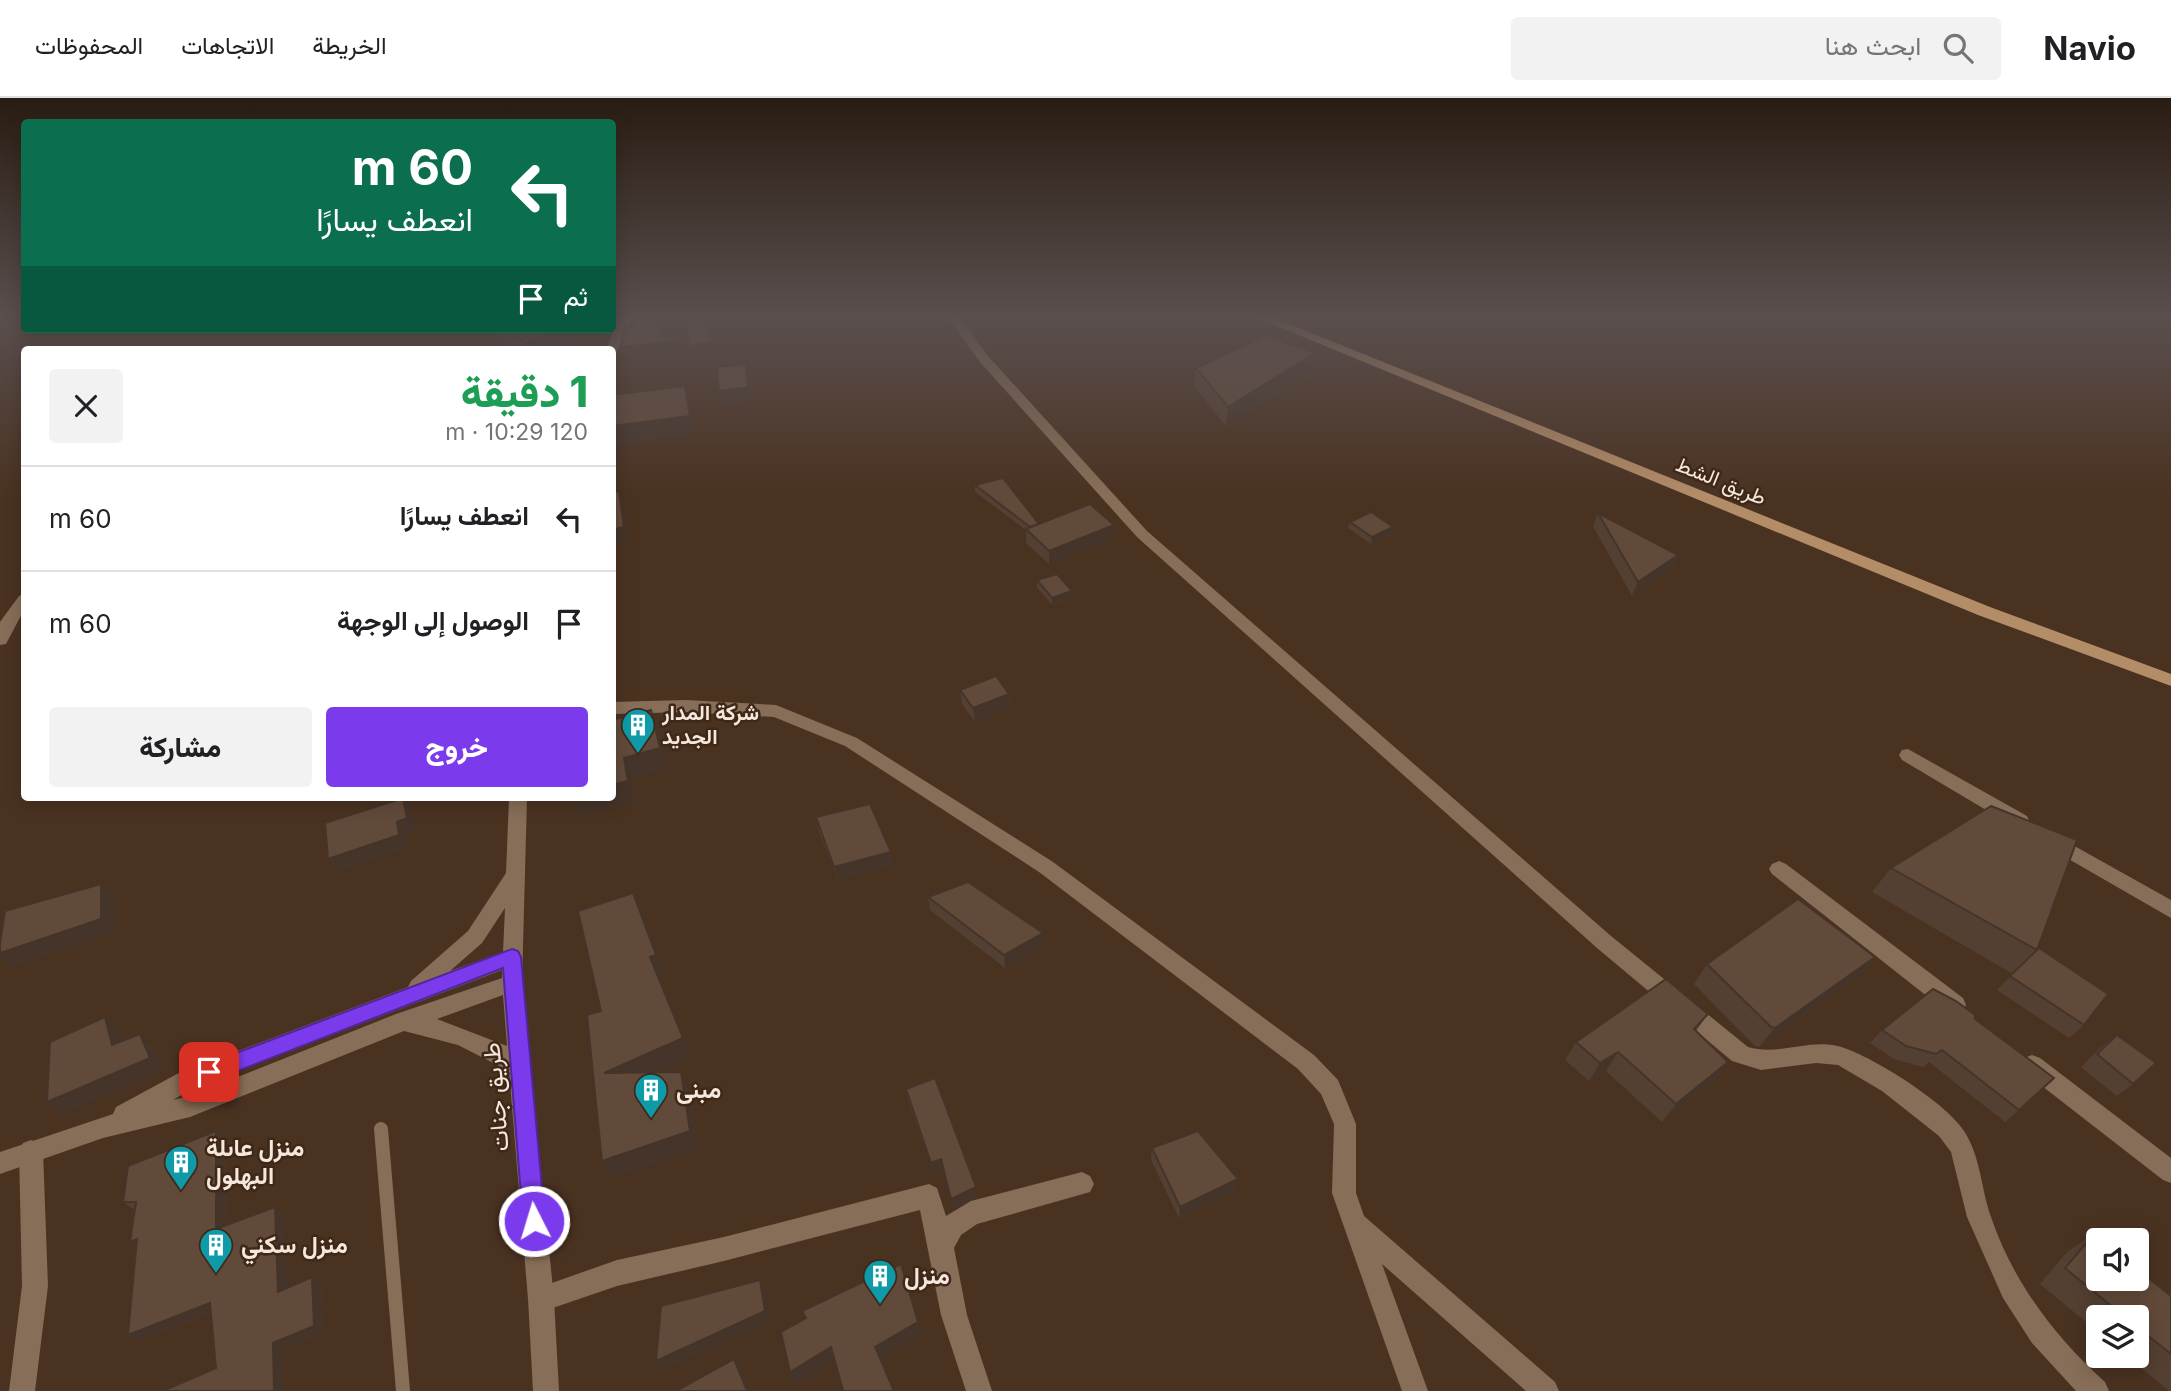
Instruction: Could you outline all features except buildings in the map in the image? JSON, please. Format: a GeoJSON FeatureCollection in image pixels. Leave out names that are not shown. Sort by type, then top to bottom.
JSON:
{"type":"FeatureCollection","features":[{"type":"Feature","properties":{"kind":"main road","name":"طريق الشط"},"geometry":{"type":"LineString","coordinates":[[1404,375],[1983,611],[2171,680]]}},
{"type":"Feature","properties":{"kind":"street"},"geometry":{"type":"LineString","coordinates":[[999,375],[1142,534],[1604,942],[1740,1054],[1761,1062],[1802,1054],[1829,1053],[1850,1059],[1893,1086],[1950,1131],[1959,1145],[1979,1217],[2013,1294],[2040,1336],[2096,1391]]}},
{"type":"Feature","properties":{"kind":"street"},"geometry":{"type":"LineString","coordinates":[[0,640],[4,623],[21,603]]}},
{"type":"Feature","properties":{"kind":"street"},"geometry":{"type":"LineString","coordinates":[[616,708],[686,706],[776,711],[851,742],[1046,867],[1306,1062],[1330,1087],[1345,1124],[1343,1193],[1415,1391]]}},
{"type":"Feature","properties":{"kind":"street"},"geometry":{"type":"LineString","coordinates":[[1908,755],[2171,910]]}},
{"type":"Feature","properties":{"kind":"street","name":"طريق جنات"},"geometry":{"type":"LineString","coordinates":[[518,801],[512,983],[541,1299],[540,1388]]}},
{"type":"Feature","properties":{"kind":"street"},"geometry":{"type":"LineString","coordinates":[[1779,869],[1975,1020]]}},
{"type":"Feature","properties":{"kind":"street"},"geometry":{"type":"LineString","coordinates":[[402,1011],[433,976],[475,937],[515,874]]}},
{"type":"Feature","properties":{"kind":"street"},"geometry":{"type":"LineString","coordinates":[[0,1163],[103,1127],[190,1106],[402,1011],[512,957]]}},
{"type":"Feature","properties":{"kind":"street"},"geometry":{"type":"LineString","coordinates":[[402,1011],[512,983]]}},
{"type":"Feature","properties":{"kind":"street"},"geometry":{"type":"LineString","coordinates":[[402,1011],[494,1048],[519,1065]]}},
{"type":"Feature","properties":{"kind":"street"},"geometry":{"type":"LineString","coordinates":[[2018,1054],[2171,1171]]}},
{"type":"Feature","properties":{"kind":"street"},"geometry":{"type":"LineString","coordinates":[[22,1391],[35,1286],[31,1151]]}},
{"type":"Feature","properties":{"kind":"street"},"geometry":{"type":"LineString","coordinates":[[941,1247],[952,1226],[971,1213],[1082,1184]]}},
{"type":"Feature","properties":{"kind":"street"},"geometry":{"type":"LineString","coordinates":[[541,1299],[617,1273],[724,1249],[929,1196],[954,1315],[979,1391]]}},
{"type":"Feature","properties":{"kind":"street"},"geometry":{"type":"LineString","coordinates":[[1352,1222],[1546,1391]]}},
{"type":"Feature","properties":{"kind":"lane"},"geometry":{"type":"LineString","coordinates":[[381,1129],[403,1391]]}},
{"type":"Feature","properties":{"kind":"place","name":"شركة المدار الجديد"},"geometry":{"type":"Point","coordinates":[638,755]}},
{"type":"Feature","properties":{"kind":"place","name":"مبنى"},"geometry":{"type":"Point","coordinates":[651,1120]}},
{"type":"Feature","properties":{"kind":"place","name":"منزل عاىلة البهلول"},"geometry":{"type":"Point","coordinates":[181,1192]}},
{"type":"Feature","properties":{"kind":"place","name":"منزل سكني"},"geometry":{"type":"Point","coordinates":[216,1275]}},
{"type":"Feature","properties":{"kind":"place","name":"منزل"},"geometry":{"type":"Point","coordinates":[880,1306]}},
{"type":"Feature","properties":{"kind":"route"},"geometry":{"type":"LineString","coordinates":[[209,1072],[512,957],[512,983],[534,1221]]}}]}
